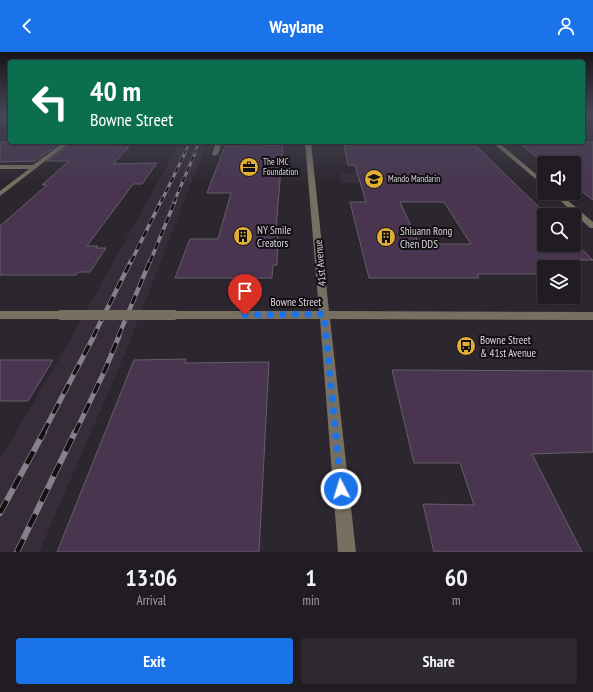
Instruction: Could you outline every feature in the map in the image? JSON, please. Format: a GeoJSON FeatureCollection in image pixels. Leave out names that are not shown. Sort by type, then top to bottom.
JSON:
{"type":"FeatureCollection","features":[{"type":"Feature","properties":{"kind":"street"},"geometry":{"type":"LineString","coordinates":[[0,194],[64,144]]}},
{"type":"Feature","properties":{"kind":"street"},"geometry":{"type":"LineString","coordinates":[[215,154],[218,144]]}},
{"type":"Feature","properties":{"kind":"street","name":"41st Avenue"},"geometry":{"type":"LineString","coordinates":[[308,144],[347,552]]}},
{"type":"Feature","properties":{"kind":"street"},"geometry":{"type":"LineString","coordinates":[[497,144],[537,178]]}},
{"type":"Feature","properties":{"kind":"street"},"geometry":{"type":"LineString","coordinates":[[0,167],[35,167]]}},
{"type":"Feature","properties":{"kind":"street"},"geometry":{"type":"LineString","coordinates":[[563,200],[593,226]]}},
{"type":"Feature","properties":{"kind":"street","name":"Bowne Street"},"geometry":{"type":"LineString","coordinates":[[0,314],[61,316],[324,314],[593,316]]}},
{"type":"Feature","properties":{"kind":"shaded area"},"geometry":{"type":"Polygon","coordinates":[[[179,144],[206,144],[124,356],[39,552],[0,552],[0,459],[61,356],[179,144]]]}},
{"type":"Feature","properties":{"kind":"shaded area","name":"Mando Mandarin"},"geometry":{"type":"Polygon","coordinates":[[[354,169],[403,169],[411,183],[341,183],[339,174],[355,174],[354,169]]]}},
{"type":"Feature","properties":{"kind":"building"},"geometry":{"type":"Polygon","coordinates":[[[0,142],[8,142],[8,144],[58,144],[35,161],[0,162],[0,142]]]}},
{"type":"Feature","properties":{"kind":"building"},"geometry":{"type":"Polygon","coordinates":[[[585,142],[593,142],[593,200],[581,191],[581,156],[537,157],[520,144],[585,144],[585,142]]]}},
{"type":"Feature","properties":{"kind":"building"},"geometry":{"type":"Polygon","coordinates":[[[68,144],[109,144],[106,147],[129,147],[113,164],[157,163],[142,184],[133,184],[87,246],[106,248],[90,272],[79,272],[76,275],[0,275],[0,226],[47,185],[42,185],[69,161],[47,161],[68,144]]]}},
{"type":"Feature","properties":{"kind":"building","name":"NY Smile Creators"},"geometry":{"type":"Polygon","coordinates":[[[244,144],[283,145],[276,228],[278,228],[277,265],[273,265],[272,278],[175,278],[190,239],[218,239],[231,193],[207,193],[225,146],[244,146],[244,144]]]}},
{"type":"Feature","properties":{"kind":"building"},"geometry":{"type":"Polygon","coordinates":[[[353,144],[474,144],[540,208],[537,208],[537,252],[581,252],[581,249],[593,260],[537,260],[537,274],[477,274],[479,278],[369,278],[350,202],[366,202],[355,165],[348,165],[344,146],[353,144]],[[400,202],[419,244],[471,244],[444,202],[400,202]]]}},
{"type":"Feature","properties":{"kind":"building"},"geometry":{"type":"Polygon","coordinates":[[[186,359],[185,363],[269,362],[259,552],[57,552],[134,360],[186,359]]]}},
{"type":"Feature","properties":{"kind":"building"},"geometry":{"type":"Polygon","coordinates":[[[0,360],[53,360],[28,401],[0,401],[0,360]]]}},
{"type":"Feature","properties":{"kind":"building"},"geometry":{"type":"Polygon","coordinates":[[[392,370],[593,371],[593,452],[532,454],[582,552],[434,552],[423,504],[474,505],[460,463],[414,463],[392,370]]]}},
{"type":"Feature","properties":{"kind":"railway"},"geometry":{"type":"LineString","coordinates":[[184,154],[189,144]]}},
{"type":"Feature","properties":{"kind":"railway"},"geometry":{"type":"LineString","coordinates":[[194,154],[198,144]]}},
{"type":"Feature","properties":{"kind":"railway"},"geometry":{"type":"LineString","coordinates":[[161,202],[185,153]]}},
{"type":"Feature","properties":{"kind":"railway"},"geometry":{"type":"LineString","coordinates":[[174,202],[195,153]]}},
{"type":"Feature","properties":{"kind":"railway"},"geometry":{"type":"LineString","coordinates":[[131,262],[161,201]]}},
{"type":"Feature","properties":{"kind":"railway"},"geometry":{"type":"LineString","coordinates":[[150,262],[175,201]]}},
{"type":"Feature","properties":{"kind":"railway"},"geometry":{"type":"LineString","coordinates":[[93,337],[131,261]]}},
{"type":"Feature","properties":{"kind":"railway"},"geometry":{"type":"LineString","coordinates":[[118,337],[150,261]]}},
{"type":"Feature","properties":{"kind":"railway"},"geometry":{"type":"LineString","coordinates":[[43,433],[94,336]]}},
{"type":"Feature","properties":{"kind":"railway"},"geometry":{"type":"LineString","coordinates":[[75,433],[105,370],[119,336]]}},
{"type":"Feature","properties":{"kind":"railway"},"geometry":{"type":"LineString","coordinates":[[0,513],[44,432]]}},
{"type":"Feature","properties":{"kind":"railway"},"geometry":{"type":"LineString","coordinates":[[17,552],[75,432]]}},
{"type":"Feature","properties":{"kind":"place","name":"The IMC Foundation"},"geometry":{"type":"Point","coordinates":[249,167]}},
{"type":"Feature","properties":{"kind":"place","name":"Mando Mandarin"},"geometry":{"type":"Point","coordinates":[374,179]}},
{"type":"Feature","properties":{"kind":"place","name":"NY Smile Creators"},"geometry":{"type":"Point","coordinates":[243,236]}},
{"type":"Feature","properties":{"kind":"place","name":"Shiuann Rong Chen DDS"},"geometry":{"type":"Point","coordinates":[386,237]}},
{"type":"Feature","properties":{"kind":"place","name":"Bowne Street & 41st Avenue"},"geometry":{"type":"Point","coordinates":[466,346]}},
{"type":"Feature","properties":{"kind":"route"},"geometry":{"type":"LineString","coordinates":[[245,315],[324,314],[341,489]]}}]}
